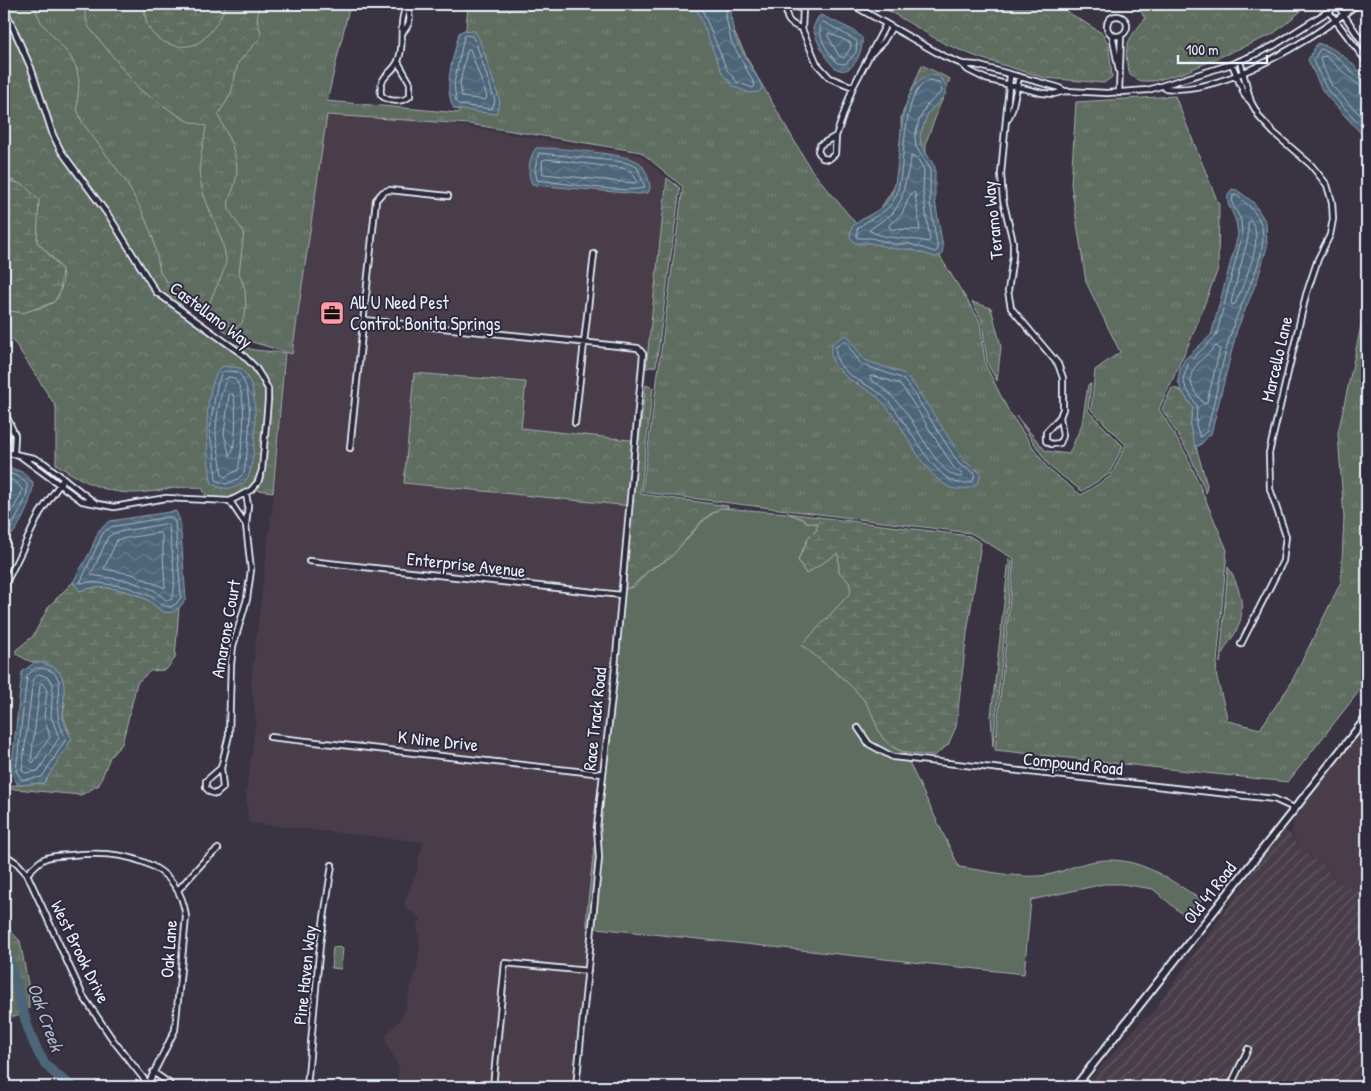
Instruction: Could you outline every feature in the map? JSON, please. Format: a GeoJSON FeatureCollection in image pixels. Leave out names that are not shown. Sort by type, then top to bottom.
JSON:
{"type":"FeatureCollection","features":[{"type":"Feature","properties":{"kind":"street","name":"Castellano Way"},"geometry":{"type":"LineString","coordinates":[[4,4],[32,68],[53,135],[61,152],[111,219],[156,292],[242,354],[255,366],[268,389],[262,470],[258,482],[246,494],[230,501],[166,498],[114,507],[82,501],[17,454]]}},
{"type":"Feature","properties":{"kind":"street"},"geometry":{"type":"LineString","coordinates":[[851,4],[962,64],[976,75],[1017,88],[1054,94],[1065,91],[1119,92],[1164,87],[1190,88],[1236,74],[1302,42],[1358,4]]}},
{"type":"Feature","properties":{"kind":"street"},"geometry":{"type":"LineString","coordinates":[[398,62],[410,83],[410,96],[402,101],[387,99],[381,94],[381,84],[384,77],[398,62],[403,32],[401,24],[407,5]]}},
{"type":"Feature","properties":{"kind":"street"},"geometry":{"type":"LineString","coordinates":[[1164,87],[1240,61],[1273,46],[1339,5],[1367,49]]}},
{"type":"Feature","properties":{"kind":"street"},"geometry":{"type":"LineString","coordinates":[[802,29],[786,18],[787,12],[792,6],[803,9],[802,29],[823,71],[836,82],[852,87]]}},
{"type":"Feature","properties":{"kind":"street"},"geometry":{"type":"LineString","coordinates":[[1329,12],[1367,62]]}},
{"type":"Feature","properties":{"kind":"street"},"geometry":{"type":"LineString","coordinates":[[1119,71],[1121,65],[1119,46],[1121,35],[1126,31],[1127,25],[1124,19],[1117,16],[1111,18],[1108,30],[1112,34],[1119,71],[1119,92]]}},
{"type":"Feature","properties":{"kind":"street"},"geometry":{"type":"LineString","coordinates":[[836,136],[820,145],[819,154],[822,158],[829,159],[835,154],[836,136],[852,87],[886,24]]}},
{"type":"Feature","properties":{"kind":"street"},"geometry":{"type":"LineString","coordinates":[[870,54],[882,44],[892,27]]}},
{"type":"Feature","properties":{"kind":"street"},"geometry":{"type":"LineString","coordinates":[[1112,34],[1121,35]]}},
{"type":"Feature","properties":{"kind":"street","name":"Marcello Lane"},"geometry":{"type":"LineString","coordinates":[[1240,61],[1251,102]]}},
{"type":"Feature","properties":{"kind":"street"},"geometry":{"type":"LineString","coordinates":[[962,64],[976,65],[1058,87],[1065,91]]}},
{"type":"Feature","properties":{"kind":"street","name":"Marcello Lane"},"geometry":{"type":"LineString","coordinates":[[1232,64],[1245,96],[1266,126],[1312,165],[1322,177],[1330,193],[1333,219],[1330,235],[1308,290],[1269,453],[1268,477],[1270,489],[1286,536],[1283,561],[1241,644]]}},
{"type":"Feature","properties":{"kind":"street","name":"Teramo Way"},"geometry":{"type":"LineString","coordinates":[[1010,75],[1005,107],[1007,121],[1001,174],[1003,200],[1013,256],[1008,292],[1011,308],[1058,364],[1063,378],[1064,397],[1060,417],[1064,436],[1060,443],[1051,444],[1046,441],[1046,432],[1060,417]]}},
{"type":"Feature","properties":{"kind":"street","name":"Teramo Way"},"geometry":{"type":"LineString","coordinates":[[1007,121],[1012,110],[1019,77]]}},
{"type":"Feature","properties":{"kind":"street"},"geometry":{"type":"LineString","coordinates":[[350,448],[376,200],[383,192],[389,190],[448,196]]}},
{"type":"Feature","properties":{"kind":"street"},"geometry":{"type":"LineString","coordinates":[[575,423],[594,254]]}},
{"type":"Feature","properties":{"kind":"street"},"geometry":{"type":"LineString","coordinates":[[364,320],[584,342]]}},
{"type":"Feature","properties":{"kind":"street","name":"Race Track Road"},"geometry":{"type":"LineString","coordinates":[[576,1087],[599,858],[596,841],[602,774],[621,596],[643,354],[638,348],[584,342]]}},
{"type":"Feature","properties":{"kind":"street"},"geometry":{"type":"LineString","coordinates":[[4,410],[15,435],[17,454]]}},
{"type":"Feature","properties":{"kind":"street"},"geometry":{"type":"LineString","coordinates":[[4,452],[9,424]]}},
{"type":"Feature","properties":{"kind":"street","name":"Castellano Way"},"geometry":{"type":"LineString","coordinates":[[4,452],[17,454],[44,463],[88,495],[96,504]]}},
{"type":"Feature","properties":{"kind":"street"},"geometry":{"type":"LineString","coordinates":[[4,587],[26,538],[64,478]]}},
{"type":"Feature","properties":{"kind":"street","name":"Amarone Court"},"geometry":{"type":"LineString","coordinates":[[221,768],[206,782],[206,788],[216,794],[223,788],[221,768],[229,735],[229,686],[233,646],[249,584],[250,554],[246,525],[248,505],[246,494]]}},
{"type":"Feature","properties":{"kind":"street"},"geometry":{"type":"LineString","coordinates":[[230,501],[246,525]]}},
{"type":"Feature","properties":{"kind":"street","name":"Enterprise Avenue"},"geometry":{"type":"LineString","coordinates":[[309,561],[621,596]]}},
{"type":"Feature","properties":{"kind":"street","name":"Old 41 Road"},"geometry":{"type":"LineString","coordinates":[[1075,1087],[1367,717]]}},
{"type":"Feature","properties":{"kind":"street","name":"Compound Road"},"geometry":{"type":"LineString","coordinates":[[858,728],[869,744],[893,757],[1274,799],[1294,808]]}},
{"type":"Feature","properties":{"kind":"street","name":"K Nine Drive"},"geometry":{"type":"LineString","coordinates":[[270,737],[602,774]]}},
{"type":"Feature","properties":{"kind":"street"},"geometry":{"type":"LineString","coordinates":[[27,874],[40,861],[51,856],[80,854],[110,856],[151,865],[170,878],[179,889],[218,849]]}},
{"type":"Feature","properties":{"kind":"street","name":"West Brook Drive"},"geometry":{"type":"LineString","coordinates":[[4,854],[17,863],[27,874],[83,996],[148,1086]]}},
{"type":"Feature","properties":{"kind":"street","name":"Pine Haven Way"},"geometry":{"type":"LineString","coordinates":[[307,1087],[320,944],[332,865]]}},
{"type":"Feature","properties":{"kind":"street","name":"Oak Lane"},"geometry":{"type":"LineString","coordinates":[[148,1086],[153,1072],[170,1043],[176,1024],[186,917],[184,901],[179,889]]}},
{"type":"Feature","properties":{"kind":"street"},"geometry":{"type":"LineString","coordinates":[[493,1087],[505,963],[588,971]]}},
{"type":"Feature","properties":{"kind":"street"},"geometry":{"type":"LineString","coordinates":[[1230,1087],[1248,1049]]}},
{"type":"Feature","properties":{"kind":"street"},"geometry":{"type":"LineString","coordinates":[[153,1072],[169,1083],[165,1087]]}},
{"type":"Feature","properties":{"kind":"shaded area"},"geometry":{"type":"Polygon","coordinates":[[[312,110],[447,118],[450,124],[640,155],[667,178],[639,441],[521,428],[526,382],[414,373],[404,483],[631,506],[593,928],[574,1087],[396,1087],[399,1067],[386,1043],[387,1034],[400,1020],[404,1012],[417,967],[420,945],[417,927],[421,919],[414,912],[407,910],[405,901],[418,868],[418,859],[424,842],[249,823],[246,795],[256,721],[251,682],[274,491],[307,124],[312,110]]]}},
{"type":"Feature","properties":{"kind":"shaded area"},"geometry":{"type":"Polygon","coordinates":[[[1367,722],[1367,896],[1334,879],[1323,865],[1299,850],[1292,833],[1294,815],[1367,722]]]}},
{"type":"Feature","properties":{"kind":"shaded area"},"geometry":{"type":"Polygon","coordinates":[[[1284,828],[1292,836],[1299,850],[1323,865],[1334,879],[1367,896],[1367,1065],[1355,1087],[1083,1087],[1142,1021],[1151,1015],[1284,828]]]}},
{"type":"Feature","properties":{"kind":"green space"},"geometry":{"type":"Polygon","coordinates":[[[4,4],[33,4],[41,22],[70,56],[76,67],[79,80],[77,109],[82,122],[125,180],[142,211],[153,238],[160,272],[179,302],[194,317],[226,341],[254,350],[285,353],[273,492],[250,489],[230,500],[209,501],[202,488],[195,487],[134,493],[122,492],[88,483],[56,464],[56,407],[17,346],[4,331],[4,310],[28,310],[52,303],[57,297],[63,279],[62,271],[58,264],[37,242],[37,227],[16,181],[4,179],[4,4]]]}},
{"type":"Feature","properties":{"kind":"green space"},"geometry":{"type":"Polygon","coordinates":[[[24,4],[350,4],[327,101],[459,113],[468,4],[731,4],[729,22],[754,71],[810,168],[858,226],[875,217],[902,175],[901,117],[922,65],[950,79],[926,142],[926,234],[980,321],[985,364],[1009,412],[1048,469],[1081,495],[1111,476],[1126,445],[1091,410],[1095,370],[1120,352],[1086,282],[1071,184],[1076,102],[1175,96],[1219,205],[1218,269],[1191,339],[1159,409],[1187,456],[1227,550],[1216,674],[1228,721],[1260,729],[1290,685],[1341,582],[1344,518],[1338,433],[1367,298],[1367,681],[1288,782],[995,750],[1014,559],[971,533],[642,492],[683,187],[641,152],[469,124],[327,115],[292,354],[229,335],[159,274],[38,40],[24,4]]]}},
{"type":"Feature","properties":{"kind":"green space"},"geometry":{"type":"Polygon","coordinates":[[[81,4],[145,4],[145,17],[223,12],[226,4],[259,4],[257,21],[261,32],[260,38],[238,63],[231,94],[218,115],[237,164],[229,206],[244,232],[239,273],[245,289],[246,309],[242,323],[236,328],[231,327],[209,308],[224,270],[226,259],[221,238],[205,199],[200,179],[200,159],[206,126],[185,120],[140,90],[88,26],[84,8],[81,4]]]}},
{"type":"Feature","properties":{"kind":"green space"},"geometry":{"type":"Polygon","coordinates":[[[145,4],[226,4],[218,21],[206,37],[190,46],[177,46],[159,39],[150,30],[145,14],[145,4]]]}},
{"type":"Feature","properties":{"kind":"green space"},"geometry":{"type":"Polygon","coordinates":[[[877,4],[1060,4],[1060,7],[1103,34],[1109,47],[1112,77],[1104,83],[1045,78],[980,58],[945,44],[877,4]]]}},
{"type":"Feature","properties":{"kind":"green space"},"geometry":{"type":"Polygon","coordinates":[[[1137,4],[1305,4],[1301,11],[1273,34],[1183,73],[1154,81],[1140,81],[1130,75],[1126,57],[1130,39],[1145,19],[1137,4]]]}},
{"type":"Feature","properties":{"kind":"green space"},"geometry":{"type":"Polygon","coordinates":[[[667,178],[680,188],[656,366],[646,368],[667,178]]]}},
{"type":"Feature","properties":{"kind":"green space"},"geometry":{"type":"Polygon","coordinates":[[[4,179],[24,185],[39,200],[37,242],[62,269],[60,292],[54,302],[23,313],[4,310],[4,179]]]}},
{"type":"Feature","properties":{"kind":"green space"},"geometry":{"type":"Polygon","coordinates":[[[972,302],[991,308],[1001,346],[997,381],[987,363],[982,320],[972,302]]]}},
{"type":"Feature","properties":{"kind":"green space"},"geometry":{"type":"Polygon","coordinates":[[[414,373],[526,382],[521,428],[639,441],[646,385],[653,388],[640,494],[728,506],[728,508],[719,509],[711,514],[696,527],[671,557],[650,569],[632,586],[624,589],[631,506],[404,483],[414,373]]]}},
{"type":"Feature","properties":{"kind":"green space"},"geometry":{"type":"Polygon","coordinates":[[[1091,384],[1088,411],[1123,446],[1109,474],[1082,491],[1050,467],[1016,416],[1046,451],[1069,454],[1082,424],[1088,385],[1091,384]]]}},
{"type":"Feature","properties":{"kind":"green space"},"geometry":{"type":"Polygon","coordinates":[[[1172,388],[1181,390],[1193,408],[1190,426],[1207,485],[1206,493],[1190,455],[1162,409],[1172,388]]]}},
{"type":"Feature","properties":{"kind":"green space"},"geometry":{"type":"Polygon","coordinates":[[[720,508],[787,513],[806,522],[818,524],[816,531],[809,536],[798,560],[806,574],[838,553],[839,572],[849,582],[851,592],[802,645],[857,692],[868,707],[882,736],[894,748],[904,752],[959,867],[1010,875],[1039,876],[1103,860],[1119,860],[1134,863],[1162,875],[1202,900],[1188,919],[1153,889],[1122,884],[1104,884],[1031,900],[1024,974],[587,927],[587,910],[624,589],[634,587],[648,571],[670,558],[703,521],[720,508]]]}},
{"type":"Feature","properties":{"kind":"green space"},"geometry":{"type":"Polygon","coordinates":[[[787,513],[970,536],[981,543],[967,633],[956,727],[948,745],[934,756],[906,753],[888,746],[877,729],[864,700],[802,645],[849,582],[839,572],[806,574],[798,560],[809,536],[816,531],[805,520],[787,513]]]}},
{"type":"Feature","properties":{"kind":"green space"},"geometry":{"type":"Polygon","coordinates":[[[1009,559],[1012,561],[993,747],[991,716],[1009,559]]]}},
{"type":"Feature","properties":{"kind":"green space"},"geometry":{"type":"Polygon","coordinates":[[[1228,567],[1239,592],[1242,609],[1238,626],[1223,652],[1220,663],[1228,567]]]}},
{"type":"Feature","properties":{"kind":"green space"},"geometry":{"type":"Polygon","coordinates":[[[73,582],[80,591],[105,588],[124,591],[142,597],[165,612],[172,612],[179,608],[175,658],[166,670],[150,671],[137,683],[122,744],[110,757],[99,785],[81,795],[4,788],[4,786],[44,783],[71,739],[63,715],[65,703],[40,663],[29,661],[16,654],[16,650],[33,636],[49,606],[73,582]]]}},
{"type":"Feature","properties":{"kind":"green space"},"geometry":{"type":"Polygon","coordinates":[[[4,924],[20,941],[29,989],[29,1008],[22,1015],[13,1017],[10,1014],[4,987],[4,924]]]}},
{"type":"Feature","properties":{"kind":"green space"},"geometry":{"type":"Polygon","coordinates":[[[333,947],[343,948],[341,969],[331,968],[333,947]]]}},
{"type":"Feature","properties":{"kind":"water"},"geometry":{"type":"Polygon","coordinates":[[[695,4],[732,4],[731,16],[735,39],[762,89],[758,92],[749,93],[733,86],[722,73],[695,4]]]}},
{"type":"Feature","properties":{"kind":"water"},"geometry":{"type":"Polygon","coordinates":[[[821,15],[855,31],[862,38],[859,55],[848,69],[843,70],[833,67],[819,44],[813,28],[818,17],[821,15]]]}},
{"type":"Feature","properties":{"kind":"water"},"geometry":{"type":"Polygon","coordinates":[[[464,30],[475,31],[480,41],[500,101],[496,114],[454,109],[449,91],[450,71],[459,33],[464,30]]]}},
{"type":"Feature","properties":{"kind":"water"},"geometry":{"type":"Polygon","coordinates":[[[1317,43],[1339,52],[1367,79],[1367,140],[1323,92],[1308,60],[1317,43]]]}},
{"type":"Feature","properties":{"kind":"water"},"geometry":{"type":"Polygon","coordinates":[[[930,75],[939,76],[947,87],[945,95],[928,113],[920,136],[921,145],[935,167],[935,201],[943,247],[942,255],[935,257],[909,249],[895,249],[870,243],[855,243],[850,237],[852,227],[878,210],[891,196],[895,183],[905,109],[910,93],[918,81],[930,75]]]}},
{"type":"Feature","properties":{"kind":"water"},"geometry":{"type":"Polygon","coordinates":[[[536,148],[591,152],[634,160],[644,168],[650,189],[648,193],[639,194],[533,185],[529,166],[536,148]]]}},
{"type":"Feature","properties":{"kind":"water"},"geometry":{"type":"Polygon","coordinates":[[[1232,189],[1237,190],[1253,202],[1266,222],[1267,247],[1258,278],[1237,330],[1211,434],[1199,446],[1195,446],[1190,426],[1193,408],[1181,390],[1178,380],[1180,368],[1185,359],[1211,335],[1238,235],[1236,221],[1228,200],[1232,189]]]}},
{"type":"Feature","properties":{"kind":"water"},"geometry":{"type":"Polygon","coordinates":[[[845,335],[849,337],[864,360],[903,373],[913,383],[964,461],[980,472],[980,478],[976,485],[968,488],[953,489],[938,479],[928,469],[887,407],[872,393],[849,379],[839,370],[832,360],[831,347],[832,344],[845,335]]]}},
{"type":"Feature","properties":{"kind":"water"},"geometry":{"type":"Polygon","coordinates":[[[223,366],[241,368],[252,389],[255,411],[254,446],[249,475],[242,484],[232,488],[222,488],[212,484],[208,457],[208,404],[216,375],[223,366]]]}},
{"type":"Feature","properties":{"kind":"water"},"geometry":{"type":"Polygon","coordinates":[[[4,465],[22,472],[33,482],[26,512],[18,527],[9,538],[4,536],[4,465]]]}},
{"type":"Feature","properties":{"kind":"water"},"geometry":{"type":"Polygon","coordinates":[[[176,511],[180,521],[186,599],[176,610],[168,613],[165,612],[141,596],[115,589],[96,588],[80,591],[73,582],[90,552],[99,530],[110,521],[176,511]]]}},
{"type":"Feature","properties":{"kind":"water"},"geometry":{"type":"Polygon","coordinates":[[[35,662],[47,664],[55,668],[63,679],[63,720],[72,739],[44,783],[18,785],[11,773],[22,672],[35,662]]]}},
{"type":"Feature","properties":{"kind":"waterway","name":"Oak Creek"},"geometry":{"type":"LineString","coordinates":[[4,946],[26,1020],[37,1049],[50,1069],[73,1087]]}},
{"type":"Feature","properties":{"kind":"place","name":"All U Need Pest Control Bonita Springs"},"geometry":{"type":"Point","coordinates":[332,313]}}]}
